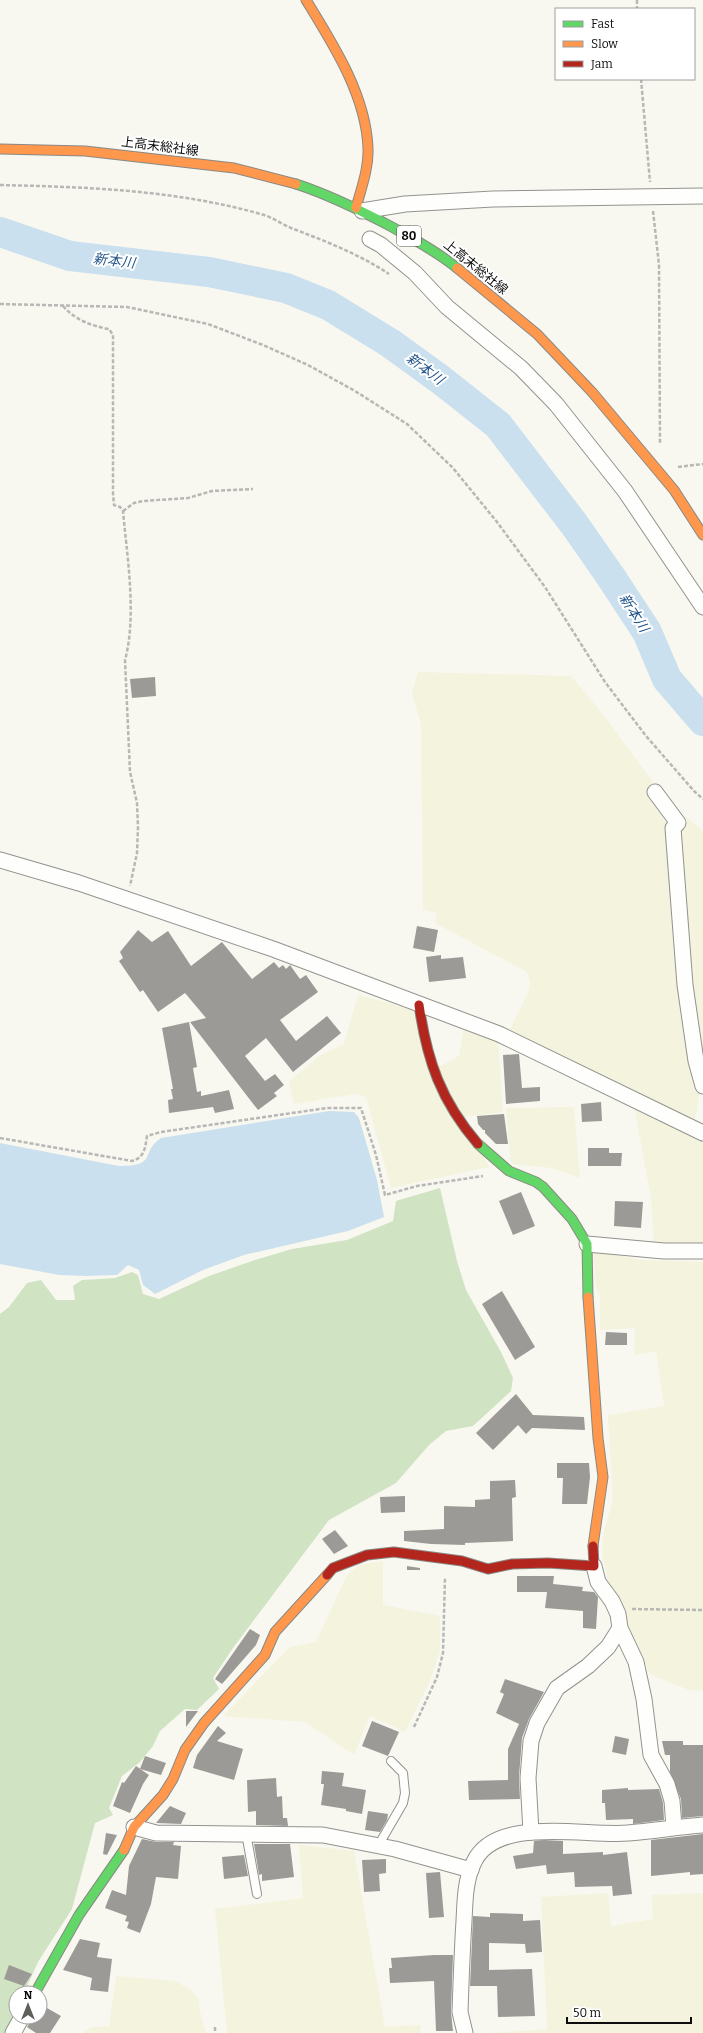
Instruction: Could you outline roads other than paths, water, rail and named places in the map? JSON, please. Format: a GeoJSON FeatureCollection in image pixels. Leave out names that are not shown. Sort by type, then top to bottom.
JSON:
{"type":"FeatureCollection","features":[{"type":"Feature","properties":{"kind":"street"},"geometry":{"type":"LineString","coordinates":[[306,0],[325,30],[352,85],[360,103],[366,126],[368,149],[359,210],[404,204],[493,199],[703,196]]}},
{"type":"Feature","properties":{"kind":"street","name":"上高末総社線"},"geometry":{"type":"LineString","coordinates":[[0,150],[85,151],[234,168],[294,183],[359,210],[438,252],[537,334],[592,392],[674,490],[703,535]]}},
{"type":"Feature","properties":{"kind":"street"},"geometry":{"type":"LineString","coordinates":[[370,239],[381,245],[414,273],[447,307],[521,368],[556,404],[625,491],[703,607]]}},
{"type":"Feature","properties":{"kind":"street"},"geometry":{"type":"LineString","coordinates":[[655,792],[678,823],[673,828],[685,985],[696,1061],[703,1086]]}},
{"type":"Feature","properties":{"kind":"street"},"geometry":{"type":"LineString","coordinates":[[0,860],[125,899],[273,949],[499,1034],[703,1133]]}},
{"type":"Feature","properties":{"kind":"street"},"geometry":{"type":"LineString","coordinates":[[419,1005],[424,1038],[432,1066],[458,1120],[481,1148],[506,1170],[537,1182],[558,1202],[580,1230],[587,1244],[593,1364],[603,1478],[601,1504],[594,1528],[591,1551],[598,1582],[615,1608],[620,1628],[636,1662],[644,1699],[651,1755],[667,1784],[672,1801],[674,1827]]}},
{"type":"Feature","properties":{"kind":"street"},"geometry":{"type":"LineString","coordinates":[[587,1244],[664,1251],[703,1251]]}},
{"type":"Feature","properties":{"kind":"street"},"geometry":{"type":"LineString","coordinates":[[40,1985],[79,1915],[121,1856],[134,1827],[163,1795],[174,1779],[185,1750],[204,1723],[265,1655],[275,1632],[333,1568],[367,1555],[394,1552],[462,1561],[488,1569],[512,1564],[548,1563],[594,1566]]}},
{"type":"Feature","properties":{"kind":"street"},"geometry":{"type":"LineString","coordinates":[[531,1832],[528,1778],[530,1741],[537,1723],[557,1688],[588,1666],[608,1647],[620,1628]]}},
{"type":"Feature","properties":{"kind":"street"},"geometry":{"type":"LineString","coordinates":[[464,2033],[460,2012],[467,1883],[474,1861],[488,1845],[521,1832],[574,1830],[627,1834],[674,1827],[703,1825]]}},
{"type":"Feature","properties":{"kind":"street"},"geometry":{"type":"LineString","coordinates":[[134,1827],[156,1833],[323,1835],[378,1846],[471,1870]]}},
{"type":"Feature","properties":{"kind":"lane"},"geometry":{"type":"LineString","coordinates":[[378,1846],[403,1803],[405,1794],[402,1773],[391,1761]]}},
{"type":"Feature","properties":{"kind":"lane"},"geometry":{"type":"LineString","coordinates":[[246,1833],[257,1894]]}},
{"type":"Feature","properties":{"kind":"water"},"geometry":{"type":"Polygon","coordinates":[[[329,1111],[354,1112],[359,1118],[377,1180],[384,1217],[348,1231],[244,1255],[203,1270],[155,1294],[143,1285],[139,1270],[128,1265],[117,1275],[86,1276],[59,1275],[0,1264],[0,1143],[119,1166],[131,1165],[139,1164],[144,1161],[151,1149],[161,1138],[329,1111]]]}},
{"type":"Feature","properties":{"kind":"waterway","name":"新本川"},"geometry":{"type":"LineString","coordinates":[[0,232],[70,256],[209,272],[286,288],[328,305],[390,343],[441,380],[498,425],[574,524],[611,577],[647,632],[667,679],[703,721]]}}]}
